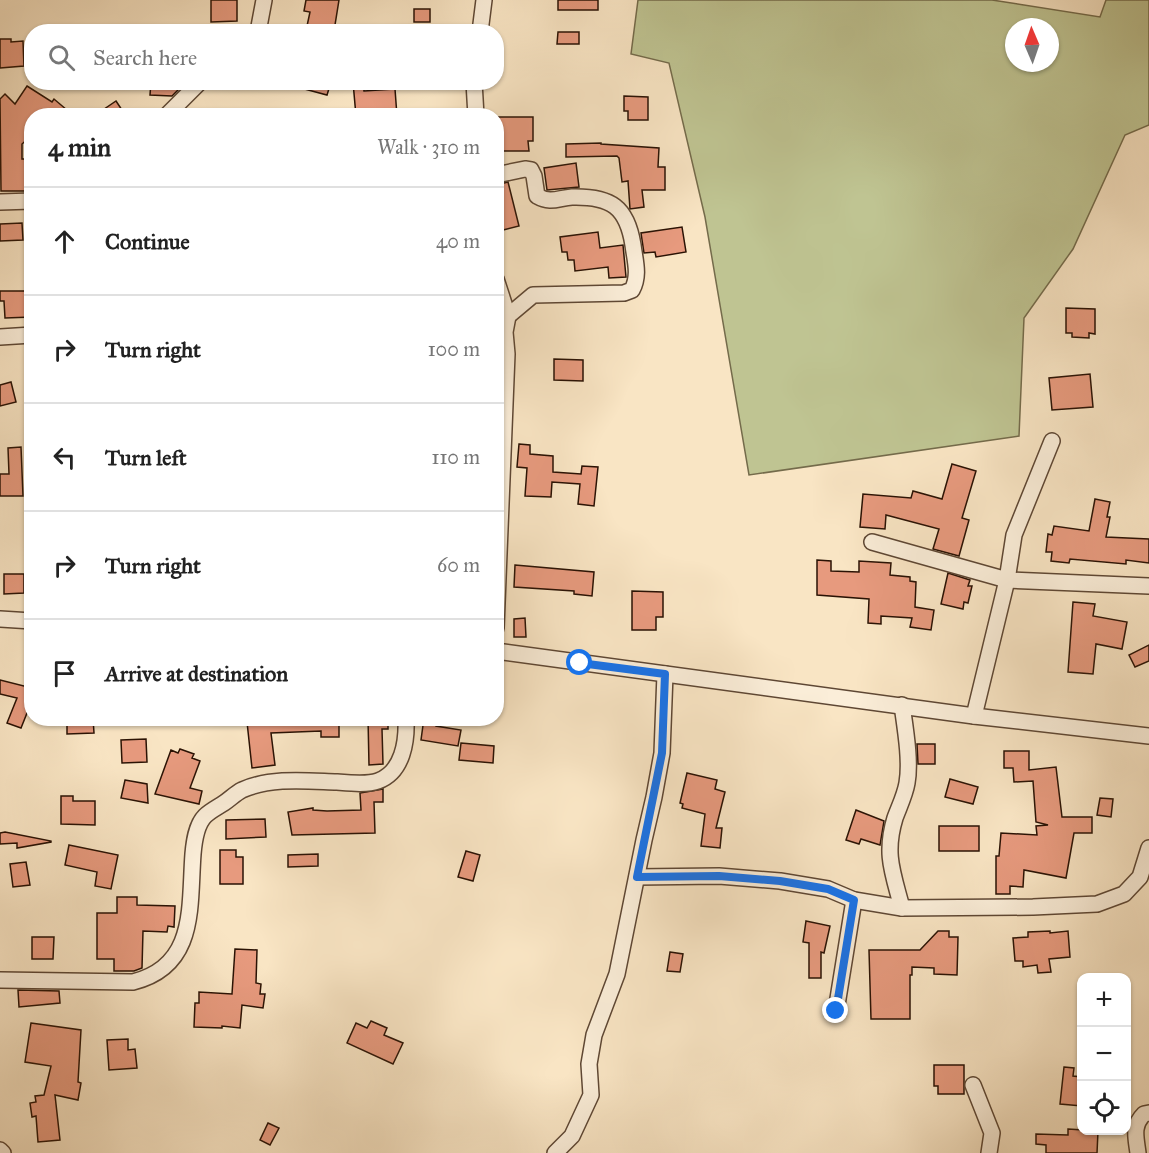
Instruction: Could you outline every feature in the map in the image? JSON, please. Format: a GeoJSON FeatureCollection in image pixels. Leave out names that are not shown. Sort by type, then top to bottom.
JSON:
{"type":"FeatureCollection","features":[{"type":"Feature","properties":{"kind":"street"},"geometry":{"type":"LineString","coordinates":[[260,24],[264,0]]}},
{"type":"Feature","properties":{"kind":"street"},"geometry":{"type":"LineString","coordinates":[[481,24],[484,0]]}},
{"type":"Feature","properties":{"kind":"street"},"geometry":{"type":"LineString","coordinates":[[174,108],[192,90]]}},
{"type":"Feature","properties":{"kind":"street"},"geometry":{"type":"LineString","coordinates":[[474,90],[476,108]]}},
{"type":"Feature","properties":{"kind":"street"},"geometry":{"type":"LineString","coordinates":[[504,173],[531,170],[537,196],[542,199],[555,201],[571,197],[594,198],[616,207],[623,213],[630,227],[638,274],[632,290],[624,293],[533,295],[504,315]]}},
{"type":"Feature","properties":{"kind":"street"},"geometry":{"type":"LineString","coordinates":[[0,202],[24,201]]}},
{"type":"Feature","properties":{"kind":"street"},"geometry":{"type":"LineString","coordinates":[[504,327],[507,354],[504,429]]}},
{"type":"Feature","properties":{"kind":"street"},"geometry":{"type":"LineString","coordinates":[[0,337],[24,336]]}},
{"type":"Feature","properties":{"kind":"street"},"geometry":{"type":"LineString","coordinates":[[974,716],[1007,580],[1014,535],[1052,441]]}},
{"type":"Feature","properties":{"kind":"street"},"geometry":{"type":"LineString","coordinates":[[872,542],[1007,580],[1149,586]]}},
{"type":"Feature","properties":{"kind":"street"},"geometry":{"type":"LineString","coordinates":[[0,620],[24,621]]}},
{"type":"Feature","properties":{"kind":"street"},"geometry":{"type":"LineString","coordinates":[[504,652],[974,716],[1149,736]]}},
{"type":"Feature","properties":{"kind":"street"},"geometry":{"type":"LineString","coordinates":[[555,1153],[572,1136],[591,1095],[589,1064],[594,1035],[617,974],[662,753],[665,674]]}},
{"type":"Feature","properties":{"kind":"street"},"geometry":{"type":"LineString","coordinates":[[902,705],[907,745],[908,783],[889,845],[889,857],[902,908]]}},
{"type":"Feature","properties":{"kind":"street"},"geometry":{"type":"LineString","coordinates":[[0,980],[133,982],[149,978],[161,971],[181,948],[187,927],[194,849],[197,831],[204,816],[242,790],[269,783],[298,780],[351,783],[378,781],[395,769],[405,744],[406,726]]}},
{"type":"Feature","properties":{"kind":"street"},"geometry":{"type":"LineString","coordinates":[[637,877],[719,876],[780,881],[828,889],[854,900],[902,908],[1097,904],[1124,894],[1140,877],[1149,848]]}},
{"type":"Feature","properties":{"kind":"street"},"geometry":{"type":"LineString","coordinates":[[836,1011],[854,900]]}},
{"type":"Feature","properties":{"kind":"street"},"geometry":{"type":"LineString","coordinates":[[973,1085],[992,1133],[989,1153]]}},
{"type":"Feature","properties":{"kind":"street"},"geometry":{"type":"LineString","coordinates":[[1138,1153],[1135,1136],[1137,1121],[1144,1114],[1149,1113]]}},
{"type":"Feature","properties":{"kind":"green space"},"geometry":{"type":"Polygon","coordinates":[[[638,0],[992,0],[1100,17],[1106,0],[1149,0],[1149,125],[1125,135],[1073,249],[1024,318],[1019,436],[749,475],[705,217],[669,63],[631,54],[638,0]]]}},
{"type":"Feature","properties":{"kind":"building"},"geometry":{"type":"Polygon","coordinates":[[[211,0],[237,0],[237,21],[211,22],[211,0]]]}},
{"type":"Feature","properties":{"kind":"building"},"geometry":{"type":"Polygon","coordinates":[[[306,0],[339,0],[335,24],[307,24],[310,12],[304,11],[306,0]]]}},
{"type":"Feature","properties":{"kind":"building"},"geometry":{"type":"Polygon","coordinates":[[[558,0],[598,0],[598,10],[558,10],[558,0]]]}},
{"type":"Feature","properties":{"kind":"building"},"geometry":{"type":"Polygon","coordinates":[[[414,9],[430,9],[430,22],[414,22],[414,9]]]}},
{"type":"Feature","properties":{"kind":"building"},"geometry":{"type":"Polygon","coordinates":[[[558,32],[579,32],[579,44],[557,44],[558,32]]]}},
{"type":"Feature","properties":{"kind":"building"},"geometry":{"type":"Polygon","coordinates":[[[0,39],[11,39],[11,42],[23,41],[24,66],[0,68],[0,39]]]}},
{"type":"Feature","properties":{"kind":"building"},"geometry":{"type":"Polygon","coordinates":[[[24,90],[33,90],[52,102],[54,99],[65,108],[24,108],[22,159],[24,159],[24,191],[1,191],[0,99],[5,94],[15,104],[24,90]]]}},
{"type":"Feature","properties":{"kind":"building"},"geometry":{"type":"Polygon","coordinates":[[[150,90],[178,90],[172,96],[150,95],[150,90]]]}},
{"type":"Feature","properties":{"kind":"building"},"geometry":{"type":"Polygon","coordinates":[[[308,90],[329,90],[327,95],[308,90]]]}},
{"type":"Feature","properties":{"kind":"building"},"geometry":{"type":"Polygon","coordinates":[[[354,90],[395,90],[396,108],[355,108],[354,90]]]}},
{"type":"Feature","properties":{"kind":"building"},"geometry":{"type":"Polygon","coordinates":[[[624,96],[648,97],[648,120],[628,120],[628,111],[624,111],[624,96]]]}},
{"type":"Feature","properties":{"kind":"building"},"geometry":{"type":"Polygon","coordinates":[[[116,101],[121,108],[106,108],[116,101]]]}},
{"type":"Feature","properties":{"kind":"building"},"geometry":{"type":"Polygon","coordinates":[[[504,117],[533,117],[533,141],[528,141],[529,151],[504,151],[504,117]]]}},
{"type":"Feature","properties":{"kind":"building"},"geometry":{"type":"Polygon","coordinates":[[[601,143],[659,148],[658,167],[665,167],[665,190],[642,190],[644,207],[630,209],[628,181],[622,182],[617,156],[566,157],[566,144],[601,143]]]}},
{"type":"Feature","properties":{"kind":"building"},"geometry":{"type":"Polygon","coordinates":[[[576,163],[579,187],[547,190],[544,168],[576,163]]]}},
{"type":"Feature","properties":{"kind":"building"},"geometry":{"type":"Polygon","coordinates":[[[508,182],[519,226],[504,230],[504,183],[508,182]]]}},
{"type":"Feature","properties":{"kind":"building"},"geometry":{"type":"Polygon","coordinates":[[[22,223],[23,240],[0,241],[0,224],[22,223]]]}},
{"type":"Feature","properties":{"kind":"building"},"geometry":{"type":"Polygon","coordinates":[[[682,227],[686,252],[656,257],[655,252],[644,253],[641,233],[682,227]]]}},
{"type":"Feature","properties":{"kind":"building"},"geometry":{"type":"Polygon","coordinates":[[[598,232],[600,248],[623,245],[626,277],[609,278],[608,267],[575,271],[574,260],[568,260],[567,252],[562,252],[560,237],[598,232]]]}},
{"type":"Feature","properties":{"kind":"building"},"geometry":{"type":"Polygon","coordinates":[[[0,291],[24,291],[24,317],[5,318],[4,301],[0,301],[0,291]]]}},
{"type":"Feature","properties":{"kind":"building"},"geometry":{"type":"Polygon","coordinates":[[[1066,308],[1095,309],[1095,334],[1089,333],[1089,338],[1072,337],[1072,333],[1066,333],[1066,308]]]}},
{"type":"Feature","properties":{"kind":"building"},"geometry":{"type":"Polygon","coordinates":[[[554,359],[583,360],[583,381],[554,380],[554,359]]]}},
{"type":"Feature","properties":{"kind":"building"},"geometry":{"type":"Polygon","coordinates":[[[1090,374],[1093,407],[1052,410],[1049,378],[1090,374]]]}},
{"type":"Feature","properties":{"kind":"building"},"geometry":{"type":"Polygon","coordinates":[[[11,382],[16,402],[0,406],[0,385],[11,382]]]}},
{"type":"Feature","properties":{"kind":"building"},"geometry":{"type":"Polygon","coordinates":[[[519,444],[530,445],[530,454],[553,456],[553,472],[581,474],[582,466],[598,467],[594,506],[578,504],[580,484],[552,482],[551,497],[525,496],[527,468],[517,467],[519,444]]]}},
{"type":"Feature","properties":{"kind":"building"},"geometry":{"type":"Polygon","coordinates":[[[21,447],[23,496],[0,496],[0,474],[9,474],[8,448],[21,447]]]}},
{"type":"Feature","properties":{"kind":"building"},"geometry":{"type":"Polygon","coordinates":[[[952,464],[976,471],[962,518],[969,520],[959,556],[933,549],[939,529],[886,515],[885,529],[860,527],[863,494],[911,498],[913,491],[942,499],[952,464]]]}},
{"type":"Feature","properties":{"kind":"building"},"geometry":{"type":"Polygon","coordinates":[[[1095,499],[1110,502],[1106,537],[1149,539],[1149,563],[1126,560],[1126,564],[1070,559],[1069,563],[1051,561],[1052,552],[1046,552],[1048,534],[1052,535],[1054,526],[1089,531],[1095,499]]]}},
{"type":"Feature","properties":{"kind":"building"},"geometry":{"type":"Polygon","coordinates":[[[817,560],[831,561],[831,571],[859,572],[859,561],[891,563],[890,575],[910,577],[910,581],[916,582],[915,607],[934,610],[931,630],[910,627],[912,618],[881,616],[881,624],[868,623],[869,599],[817,595],[817,560]]]}},
{"type":"Feature","properties":{"kind":"building"},"geometry":{"type":"Polygon","coordinates":[[[515,565],[594,572],[592,596],[574,594],[574,591],[514,587],[515,565]]]}},
{"type":"Feature","properties":{"kind":"building"},"geometry":{"type":"Polygon","coordinates":[[[948,573],[970,580],[968,586],[972,586],[968,603],[964,602],[963,609],[941,604],[948,573]]]}},
{"type":"Feature","properties":{"kind":"building"},"geometry":{"type":"Polygon","coordinates":[[[4,574],[24,574],[24,593],[4,594],[4,574]]]}},
{"type":"Feature","properties":{"kind":"building"},"geometry":{"type":"Polygon","coordinates":[[[632,591],[663,592],[663,617],[656,617],[656,630],[632,630],[632,591]]]}},
{"type":"Feature","properties":{"kind":"building"},"geometry":{"type":"Polygon","coordinates":[[[1073,602],[1095,604],[1093,616],[1127,622],[1122,649],[1096,644],[1093,674],[1068,672],[1073,602]]]}},
{"type":"Feature","properties":{"kind":"building"},"geometry":{"type":"Polygon","coordinates":[[[525,618],[526,637],[514,637],[514,619],[525,618]]]}},
{"type":"Feature","properties":{"kind":"building"},"geometry":{"type":"Polygon","coordinates":[[[1149,645],[1149,661],[1135,667],[1129,655],[1149,645]]]}},
{"type":"Feature","properties":{"kind":"building"},"geometry":{"type":"Polygon","coordinates":[[[0,680],[24,686],[24,720],[21,728],[7,723],[17,698],[0,694],[0,680]]]}},
{"type":"Feature","properties":{"kind":"building"},"geometry":{"type":"Polygon","coordinates":[[[67,726],[94,726],[94,733],[67,734],[67,726]]]}},
{"type":"Feature","properties":{"kind":"building"},"geometry":{"type":"Polygon","coordinates":[[[247,726],[339,726],[339,737],[321,737],[321,731],[271,733],[275,765],[252,768],[247,726]]]}},
{"type":"Feature","properties":{"kind":"building"},"geometry":{"type":"Polygon","coordinates":[[[368,726],[388,726],[388,729],[382,729],[383,764],[369,765],[368,726]]]}},
{"type":"Feature","properties":{"kind":"building"},"geometry":{"type":"Polygon","coordinates":[[[423,726],[461,730],[458,746],[421,740],[423,726]]]}},
{"type":"Feature","properties":{"kind":"building"},"geometry":{"type":"Polygon","coordinates":[[[146,739],[147,762],[122,763],[121,740],[146,739]]]}},
{"type":"Feature","properties":{"kind":"building"},"geometry":{"type":"Polygon","coordinates":[[[461,743],[494,746],[493,763],[459,760],[461,743]]]}},
{"type":"Feature","properties":{"kind":"building"},"geometry":{"type":"Polygon","coordinates":[[[917,744],[935,744],[935,764],[918,764],[917,744]]]}},
{"type":"Feature","properties":{"kind":"building"},"geometry":{"type":"Polygon","coordinates":[[[180,749],[194,754],[192,758],[200,761],[190,788],[202,791],[199,804],[155,794],[171,750],[178,753],[180,749]]]}},
{"type":"Feature","properties":{"kind":"building"},"geometry":{"type":"Polygon","coordinates":[[[1004,751],[1029,751],[1029,770],[1056,767],[1062,817],[1092,817],[1092,833],[1074,833],[1066,878],[1024,870],[1023,887],[1010,886],[1010,894],[996,894],[996,856],[999,856],[1001,833],[1037,835],[1036,826],[1048,825],[1036,822],[1033,781],[1014,782],[1013,768],[1004,768],[1004,751]]]}},
{"type":"Feature","properties":{"kind":"building"},"geometry":{"type":"Polygon","coordinates":[[[687,773],[717,780],[715,789],[725,792],[716,828],[722,828],[720,848],[701,846],[705,814],[682,808],[683,804],[680,803],[687,773]]]}},
{"type":"Feature","properties":{"kind":"building"},"geometry":{"type":"Polygon","coordinates":[[[950,779],[978,787],[973,804],[945,797],[950,779]]]}},
{"type":"Feature","properties":{"kind":"building"},"geometry":{"type":"Polygon","coordinates":[[[125,780],[147,784],[148,803],[121,798],[125,780]]]}},
{"type":"Feature","properties":{"kind":"building"},"geometry":{"type":"Polygon","coordinates":[[[383,789],[383,802],[374,802],[375,833],[292,835],[288,812],[313,808],[313,810],[327,811],[361,810],[360,793],[383,789]]]}},
{"type":"Feature","properties":{"kind":"building"},"geometry":{"type":"Polygon","coordinates":[[[61,796],[73,796],[73,801],[95,801],[95,825],[61,824],[61,796]]]}},
{"type":"Feature","properties":{"kind":"building"},"geometry":{"type":"Polygon","coordinates":[[[1100,798],[1113,799],[1111,817],[1097,815],[1100,798]]]}},
{"type":"Feature","properties":{"kind":"building"},"geometry":{"type":"Polygon","coordinates":[[[856,810],[884,821],[880,845],[861,839],[859,844],[846,840],[856,810]]]}},
{"type":"Feature","properties":{"kind":"building"},"geometry":{"type":"Polygon","coordinates":[[[265,819],[266,837],[226,839],[226,820],[265,819]]]}},
{"type":"Feature","properties":{"kind":"building"},"geometry":{"type":"Polygon","coordinates":[[[939,826],[979,826],[979,851],[939,851],[939,826]]]}},
{"type":"Feature","properties":{"kind":"building"},"geometry":{"type":"Polygon","coordinates":[[[5,832],[51,842],[17,848],[17,843],[0,844],[0,833],[5,832]]]}},
{"type":"Feature","properties":{"kind":"building"},"geometry":{"type":"Polygon","coordinates":[[[69,845],[118,855],[111,889],[95,886],[97,872],[65,865],[69,845]]]}},
{"type":"Feature","properties":{"kind":"building"},"geometry":{"type":"Polygon","coordinates":[[[220,850],[236,850],[236,857],[243,857],[243,884],[220,884],[220,850]]]}},
{"type":"Feature","properties":{"kind":"building"},"geometry":{"type":"Polygon","coordinates":[[[466,851],[480,855],[473,881],[458,877],[466,851]]]}},
{"type":"Feature","properties":{"kind":"building"},"geometry":{"type":"Polygon","coordinates":[[[318,854],[318,866],[288,867],[288,855],[318,854]]]}},
{"type":"Feature","properties":{"kind":"building"},"geometry":{"type":"Polygon","coordinates":[[[26,862],[30,885],[13,887],[10,864],[26,862]]]}},
{"type":"Feature","properties":{"kind":"building"},"geometry":{"type":"Polygon","coordinates":[[[117,897],[137,897],[137,905],[175,906],[174,927],[168,926],[167,932],[143,931],[142,968],[134,971],[114,971],[114,959],[97,959],[97,913],[117,913],[117,897]]]}},
{"type":"Feature","properties":{"kind":"building"},"geometry":{"type":"Polygon","coordinates":[[[806,921],[830,926],[824,953],[821,952],[821,978],[809,978],[809,943],[803,942],[806,921]]]}},
{"type":"Feature","properties":{"kind":"building"},"geometry":{"type":"Polygon","coordinates":[[[938,931],[949,931],[949,937],[958,937],[957,975],[934,974],[934,968],[912,967],[910,1019],[871,1019],[869,950],[920,950],[938,931]]]}},
{"type":"Feature","properties":{"kind":"building"},"geometry":{"type":"Polygon","coordinates":[[[1050,931],[1050,933],[1068,931],[1070,957],[1049,959],[1051,972],[1038,973],[1037,965],[1023,967],[1023,961],[1015,961],[1013,938],[1028,937],[1028,932],[1050,931]]]}},
{"type":"Feature","properties":{"kind":"building"},"geometry":{"type":"Polygon","coordinates":[[[32,937],[54,937],[53,959],[32,959],[32,937]]]}},
{"type":"Feature","properties":{"kind":"building"},"geometry":{"type":"Polygon","coordinates":[[[235,949],[257,950],[256,983],[261,984],[260,994],[265,994],[263,1008],[242,1005],[240,1028],[194,1027],[195,1003],[199,1003],[199,992],[232,994],[235,949]]]}},
{"type":"Feature","properties":{"kind":"building"},"geometry":{"type":"Polygon","coordinates":[[[670,952],[683,954],[680,972],[667,971],[670,952]]]}},
{"type":"Feature","properties":{"kind":"building"},"geometry":{"type":"Polygon","coordinates":[[[18,990],[59,991],[60,1003],[19,1007],[18,990]]]}},
{"type":"Feature","properties":{"kind":"building"},"geometry":{"type":"Polygon","coordinates":[[[371,1021],[387,1028],[384,1035],[403,1043],[393,1064],[347,1043],[356,1023],[367,1028],[371,1021]]]}},
{"type":"Feature","properties":{"kind":"building"},"geometry":{"type":"Polygon","coordinates":[[[31,1023],[81,1030],[78,1082],[81,1083],[78,1100],[55,1095],[60,1140],[38,1142],[36,1116],[32,1117],[30,1103],[36,1102],[35,1096],[44,1095],[51,1066],[25,1062],[31,1023]]]}},
{"type":"Feature","properties":{"kind":"building"},"geometry":{"type":"Polygon","coordinates":[[[128,1039],[128,1050],[135,1049],[137,1068],[109,1070],[107,1040],[128,1039]]]}},
{"type":"Feature","properties":{"kind":"building"},"geometry":{"type":"Polygon","coordinates":[[[934,1065],[964,1065],[964,1094],[938,1094],[938,1086],[934,1086],[934,1065]]]}},
{"type":"Feature","properties":{"kind":"building"},"geometry":{"type":"Polygon","coordinates":[[[1064,1067],[1074,1068],[1073,1076],[1077,1076],[1077,1106],[1060,1104],[1064,1067]]]}},
{"type":"Feature","properties":{"kind":"building"},"geometry":{"type":"Polygon","coordinates":[[[268,1123],[279,1128],[270,1145],[260,1140],[268,1123]]]}},
{"type":"Feature","properties":{"kind":"building"},"geometry":{"type":"Polygon","coordinates":[[[1068,1129],[1077,1130],[1077,1135],[1098,1135],[1097,1153],[1046,1153],[1046,1145],[1036,1144],[1036,1134],[1068,1135],[1068,1129]]]}},
{"type":"Feature","properties":{"kind":"route"},"geometry":{"type":"LineString","coordinates":[[580,663],[665,674],[662,753],[637,877],[719,876],[780,881],[828,889],[854,900],[836,1011]]}}]}
